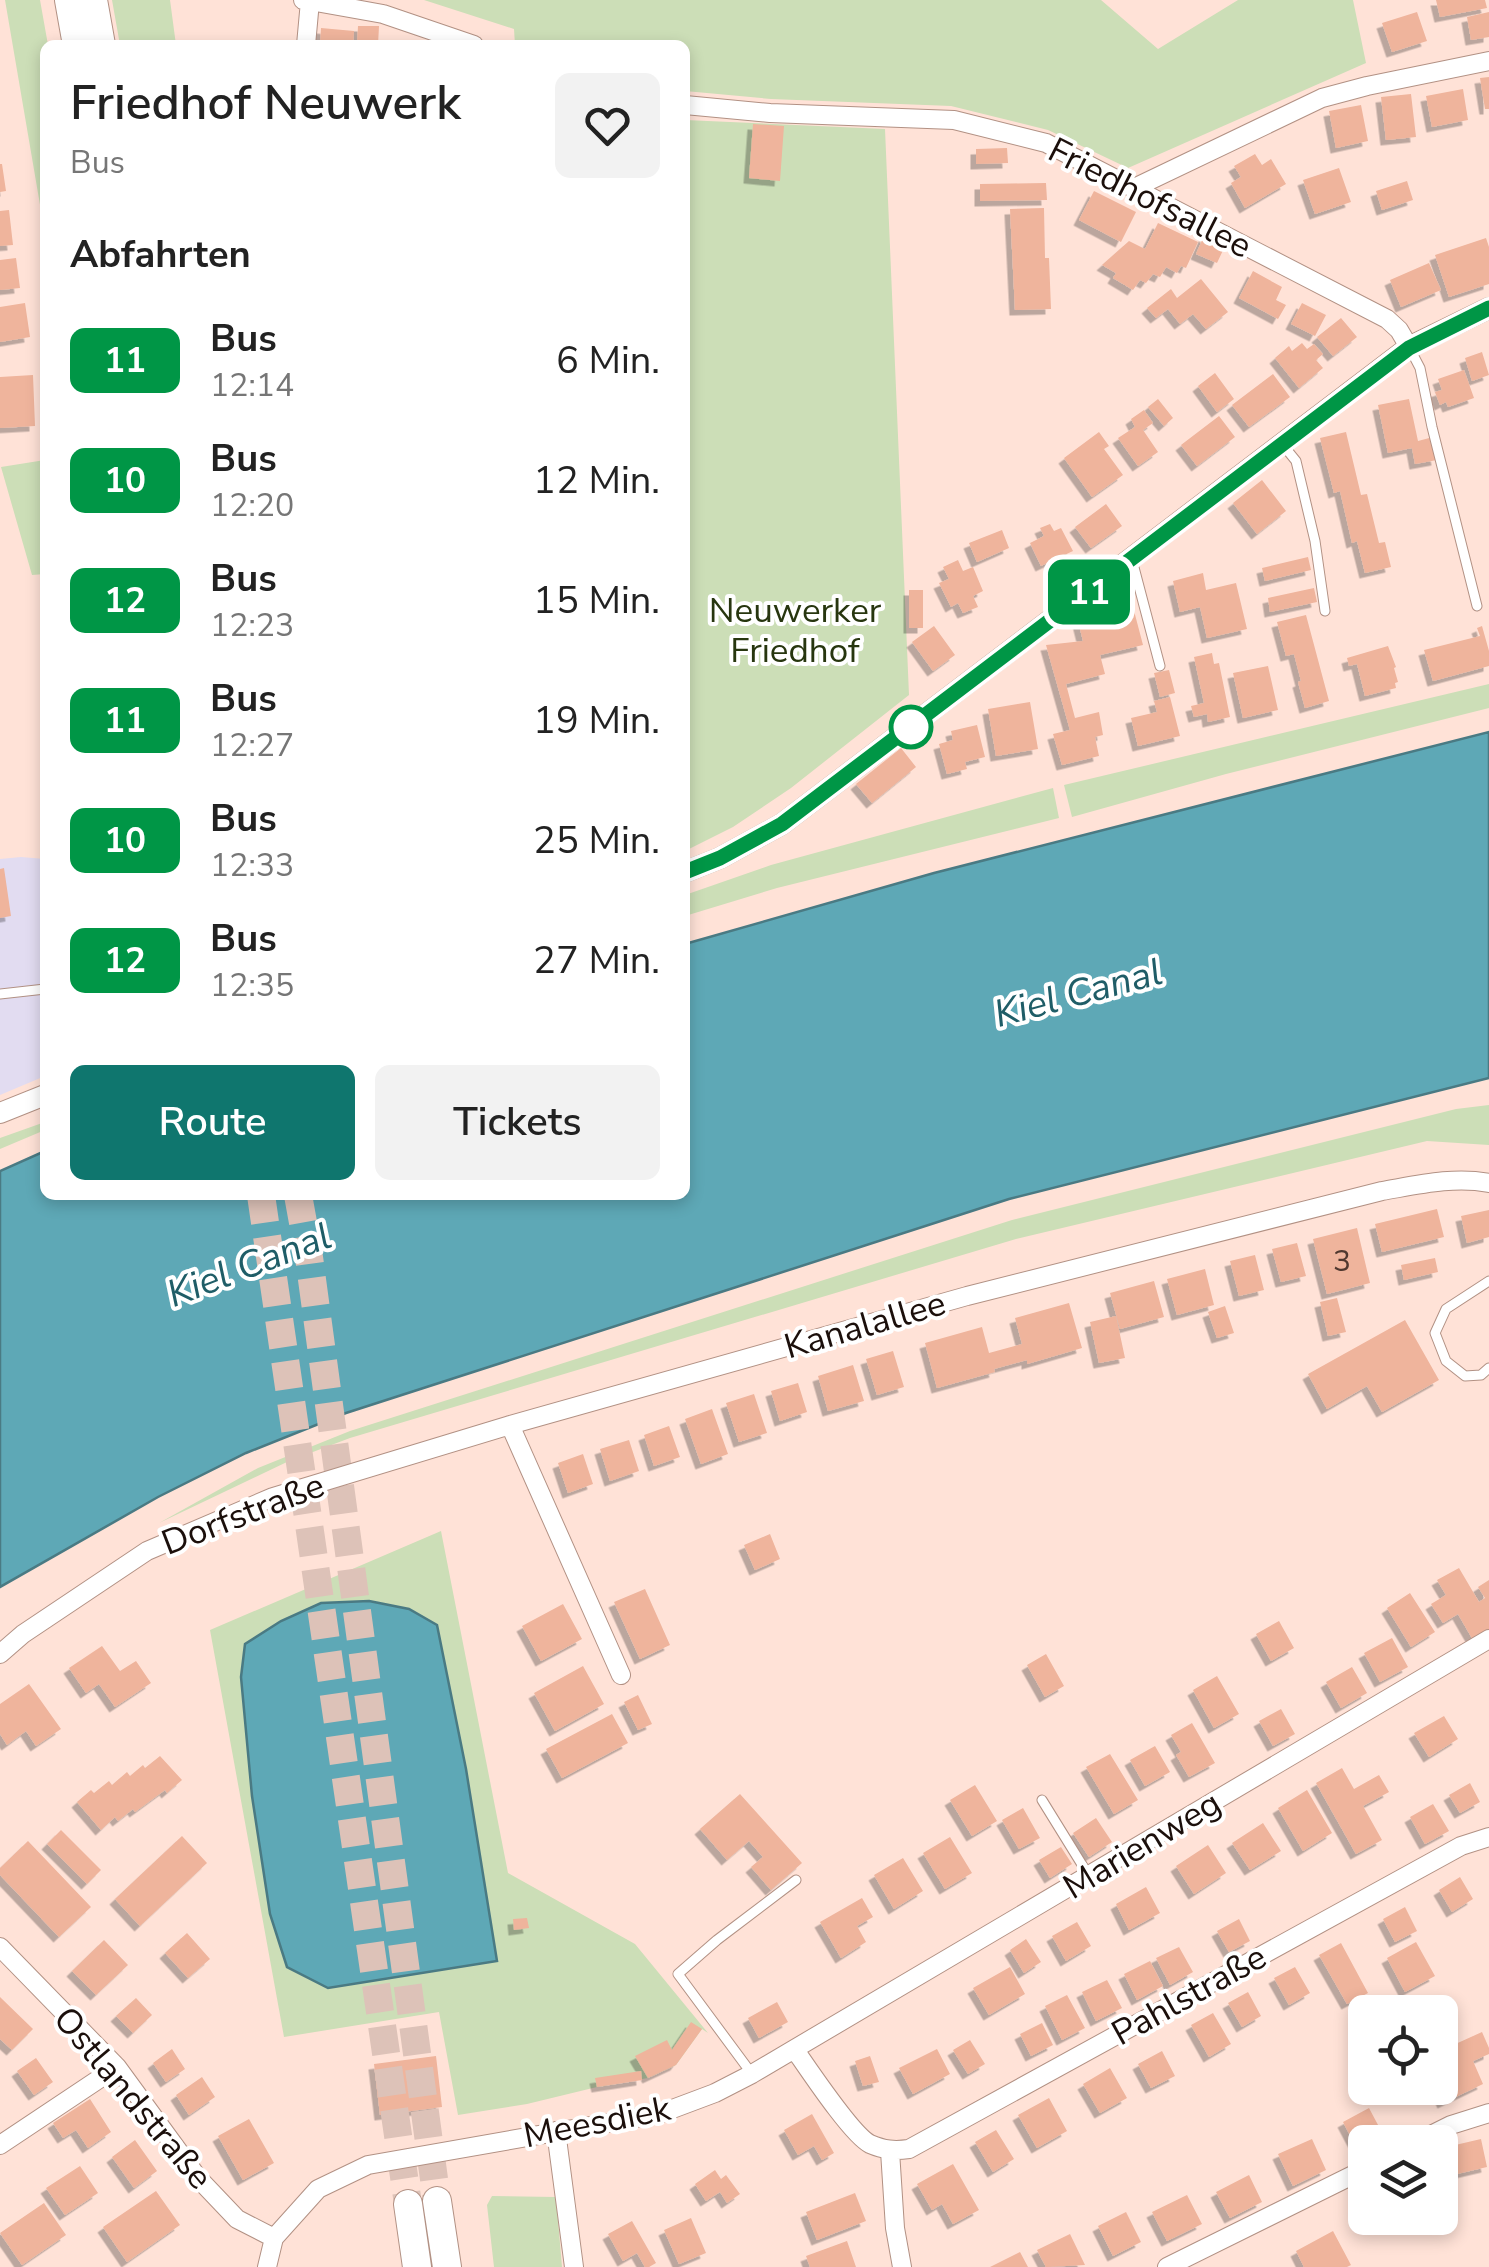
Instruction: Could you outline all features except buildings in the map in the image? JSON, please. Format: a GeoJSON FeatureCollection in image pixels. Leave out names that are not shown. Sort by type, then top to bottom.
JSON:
{"type":"FeatureCollection","features":[{"type":"Feature","properties":{"kind":"highway"},"geometry":{"type":"LineString","coordinates":[[69,0],[76,40]]}},
{"type":"Feature","properties":{"kind":"highway"},"geometry":{"type":"LineString","coordinates":[[93,0],[100,40]]}},
{"type":"Feature","properties":{"kind":"highway"},"geometry":{"type":"LineString","coordinates":[[437,2200],[447,2267]]}},
{"type":"Feature","properties":{"kind":"highway"},"geometry":{"type":"LineString","coordinates":[[408,2204],[417,2267]]}},
{"type":"Feature","properties":{"kind":"street"},"geometry":{"type":"LineString","coordinates":[[306,40],[306,0],[383,14],[459,40]]}},
{"type":"Feature","properties":{"kind":"street"},"geometry":{"type":"LineString","coordinates":[[1134,188],[1322,98],[1489,62]]}},
{"type":"Feature","properties":{"kind":"street","name":"Friedhofsallee"},"geometry":{"type":"LineString","coordinates":[[690,105],[770,113],[954,120],[1046,143],[1388,320],[1400,330],[1409,348]]}},
{"type":"Feature","properties":{"kind":"street"},"geometry":{"type":"LineString","coordinates":[[690,870],[782,824],[1409,348],[1489,308]]}},
{"type":"Feature","properties":{"kind":"street"},"geometry":{"type":"LineString","coordinates":[[0,1113],[40,1097]]}},
{"type":"Feature","properties":{"kind":"street","name":"Kanalallee"},"geometry":{"type":"LineString","coordinates":[[510,1425],[967,1296],[1382,1191],[1433,1182],[1489,1183]]}},
{"type":"Feature","properties":{"kind":"street"},"geometry":{"type":"LineString","coordinates":[[510,1425],[621,1675]]}},
{"type":"Feature","properties":{"kind":"street","name":"Dorfstraße"},"geometry":{"type":"LineString","coordinates":[[0,1654],[22,1634],[148,1551],[273,1497],[510,1425]]}},
{"type":"Feature","properties":{"kind":"street","name":"Marienweg"},"geometry":{"type":"LineString","coordinates":[[795,2050],[1489,1639]]}},
{"type":"Feature","properties":{"kind":"street","name":"Pahlstraße"},"geometry":{"type":"LineString","coordinates":[[890,2151],[909,2149],[1461,1846],[1489,1838]]}},
{"type":"Feature","properties":{"kind":"street","name":"Ostlandstraße"},"geometry":{"type":"LineString","coordinates":[[0,1948],[117,2066],[198,2178],[236,2219],[274,2238]]}},
{"type":"Feature","properties":{"kind":"street"},"geometry":{"type":"LineString","coordinates":[[795,2050],[865,2142],[890,2151],[902,2267]]}},
{"type":"Feature","properties":{"kind":"street","name":"Meesdiek"},"geometry":{"type":"LineString","coordinates":[[274,2238],[318,2189],[368,2165],[658,2114],[715,2092],[795,2050]]}},
{"type":"Feature","properties":{"kind":"street"},"geometry":{"type":"LineString","coordinates":[[0,2145],[117,2066]]}},
{"type":"Feature","properties":{"kind":"street"},"geometry":{"type":"LineString","coordinates":[[1451,2125],[1489,2113]]}},
{"type":"Feature","properties":{"kind":"street"},"geometry":{"type":"LineString","coordinates":[[556,2131],[574,2267]]}},
{"type":"Feature","properties":{"kind":"street"},"geometry":{"type":"LineString","coordinates":[[1167,2267],[1348,2177]]}},
{"type":"Feature","properties":{"kind":"street"},"geometry":{"type":"LineString","coordinates":[[267,2267],[274,2238]]}},
{"type":"Feature","properties":{"kind":"lane"},"geometry":{"type":"LineString","coordinates":[[1409,348],[1420,368],[1477,606]]}},
{"type":"Feature","properties":{"kind":"lane"},"geometry":{"type":"LineString","coordinates":[[1282,442],[1296,461],[1326,611]]}},
{"type":"Feature","properties":{"kind":"lane"},"geometry":{"type":"LineString","coordinates":[[1132,560],[1160,666]]}},
{"type":"Feature","properties":{"kind":"lane"},"geometry":{"type":"LineString","coordinates":[[0,994],[40,990]]}},
{"type":"Feature","properties":{"kind":"lane"},"geometry":{"type":"LineString","coordinates":[[1489,1281],[1446,1309],[1434,1333],[1446,1361],[1465,1376],[1481,1375],[1489,1368]]}},
{"type":"Feature","properties":{"kind":"lane"},"geometry":{"type":"LineString","coordinates":[[1042,1800],[1090,1876]]}},
{"type":"Feature","properties":{"kind":"lane"},"geometry":{"type":"LineString","coordinates":[[752,2074],[678,1974],[796,1880]]}},
{"type":"Feature","properties":{"kind":"shaded area"},"geometry":{"type":"Polygon","coordinates":[[[0,859],[40,859],[40,1078],[0,1095],[0,859]]]}},
{"type":"Feature","properties":{"kind":"green space"},"geometry":{"type":"Polygon","coordinates":[[[5,0],[40,0],[47,40],[40,40],[40,205],[5,0]]]}},
{"type":"Feature","properties":{"kind":"green space"},"geometry":{"type":"Polygon","coordinates":[[[112,0],[170,0],[175,40],[119,40],[112,0]]]}},
{"type":"Feature","properties":{"kind":"green space"},"geometry":{"type":"Polygon","coordinates":[[[424,0],[1101,0],[1158,49],[1238,0],[1353,0],[1366,63],[1128,168],[1048,130],[951,106],[771,99],[690,91],[690,40],[515,40],[514,29],[424,0]]]}},
{"type":"Feature","properties":{"kind":"green space","name":"Neuwerker Friedhof"},"geometry":{"type":"Polygon","coordinates":[[[690,120],[885,129],[909,695],[791,788],[733,827],[690,848],[690,120]]]}},
{"type":"Feature","properties":{"kind":"green space"},"geometry":{"type":"Polygon","coordinates":[[[40,461],[40,574],[32,575],[1,467],[40,461]]]}},
{"type":"Feature","properties":{"kind":"green space"},"geometry":{"type":"Polygon","coordinates":[[[1489,684],[1489,708],[1072,817],[1064,785],[1489,684]]]}},
{"type":"Feature","properties":{"kind":"green space"},"geometry":{"type":"Polygon","coordinates":[[[1053,788],[1059,818],[777,888],[690,914],[690,893],[771,865],[1053,788]]]}},
{"type":"Feature","properties":{"kind":"green space"},"geometry":{"type":"Polygon","coordinates":[[[1489,1105],[1489,1145],[1427,1141],[1016,1239],[350,1438],[289,1461],[159,1523],[258,1468],[350,1431],[1012,1220],[1456,1109],[1489,1105]]]}},
{"type":"Feature","properties":{"kind":"green space"},"geometry":{"type":"Polygon","coordinates":[[[40,1124],[40,1132],[0,1149],[0,1138],[40,1124]]]}},
{"type":"Feature","properties":{"kind":"green space"},"geometry":{"type":"Polygon","coordinates":[[[441,1531],[508,1873],[635,1944],[708,2033],[702,2029],[676,2065],[648,2078],[458,2115],[439,2012],[284,2037],[210,1630],[441,1531]]]}},
{"type":"Feature","properties":{"kind":"green space"},"geometry":{"type":"Polygon","coordinates":[[[492,2196],[556,2197],[562,2267],[494,2267],[487,2205],[492,2196]]]}},
{"type":"Feature","properties":{"kind":"water","name":"Kiel Canal"},"geometry":{"type":"Polygon","coordinates":[[[1489,732],[1489,1078],[1009,1199],[346,1413],[246,1453],[158,1497],[0,1587],[0,1171],[40,1153],[40,1200],[690,1200],[690,943],[934,873],[1489,732]]]}},
{"type":"Feature","properties":{"kind":"water"},"geometry":{"type":"Polygon","coordinates":[[[369,1601],[409,1609],[437,1625],[466,1769],[497,1961],[328,1988],[287,1967],[270,1914],[252,1796],[241,1677],[245,1644],[281,1621],[321,1603],[369,1601]]]}},
{"type":"Feature","properties":{"kind":"tunnel"},"geometry":{"type":"LineString","coordinates":[[262,1200],[408,2204]]}},
{"type":"Feature","properties":{"kind":"tunnel"},"geometry":{"type":"LineString","coordinates":[[299,1200],[437,2201]]}},
{"type":"Feature","properties":{"kind":"bus line","name":"11"},"geometry":{"type":"LineString","coordinates":[[690,870],[782,824],[1409,348],[1489,308]]}}]}
